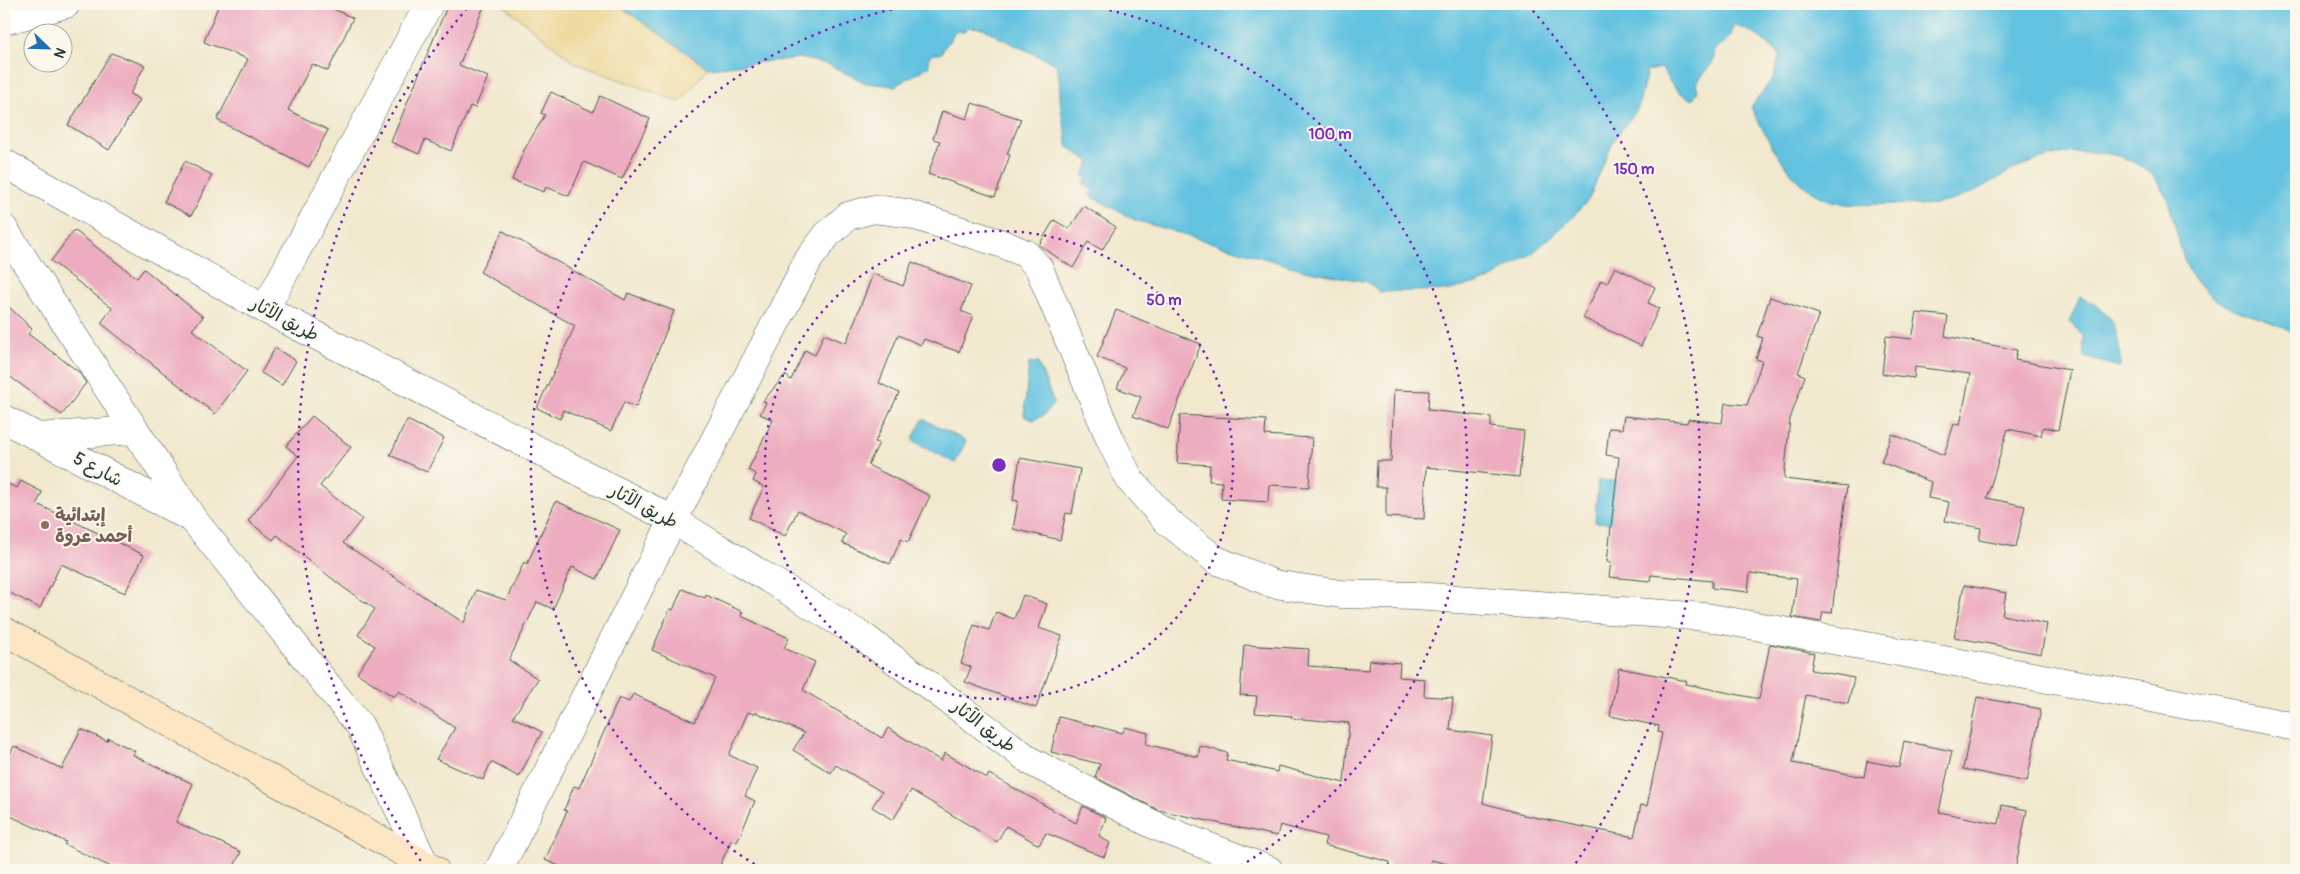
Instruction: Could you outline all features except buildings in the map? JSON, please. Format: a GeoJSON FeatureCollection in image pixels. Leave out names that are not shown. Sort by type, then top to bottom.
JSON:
{"type":"FeatureCollection","features":[{"type":"Feature","properties":{"kind":"main road"},"geometry":{"type":"LineString","coordinates":[[4,632],[430,868]]}},
{"type":"Feature","properties":{"kind":"street"},"geometry":{"type":"LineString","coordinates":[[4,21],[66,4]]}},
{"type":"Feature","properties":{"kind":"street"},"geometry":{"type":"LineString","coordinates":[[264,309],[429,4]]}},
{"type":"Feature","properties":{"kind":"street","name":"طريق الآثار"},"geometry":{"type":"LineString","coordinates":[[4,163],[264,309],[672,520],[865,638],[1032,762],[1158,827],[1269,870]]}},
{"type":"Feature","properties":{"kind":"street"},"geometry":{"type":"LineString","coordinates":[[499,870],[672,520],[809,259],[827,235],[848,216],[874,209],[906,213],[1003,244],[1026,254],[1039,268],[1110,439],[1130,480],[1167,521],[1216,560],[1274,584],[1341,594],[1415,596],[1706,617],[2136,695],[2296,727]]}},
{"type":"Feature","properties":{"kind":"street"},"geometry":{"type":"LineString","coordinates":[[4,229],[193,519],[360,726],[430,868]]}},
{"type":"Feature","properties":{"kind":"street","name":"شارع 5"},"geometry":{"type":"LineString","coordinates":[[4,419],[193,519]]}},
{"type":"Feature","properties":{"kind":"street"},"geometry":{"type":"LineString","coordinates":[[38,437],[134,430]]}},
{"type":"Feature","properties":{"kind":"sand"},"geometry":{"type":"Polygon","coordinates":[[[502,4],[617,4],[708,68],[680,102],[575,63],[502,4]]]}},
{"type":"Feature","properties":{"kind":"water"},"geometry":{"type":"Polygon","coordinates":[[[617,4],[2296,4],[2296,335],[2270,322],[2218,301],[2195,281],[2187,267],[2170,208],[2159,183],[2150,173],[2137,164],[2121,157],[2091,152],[2077,152],[2048,157],[2007,173],[1955,200],[1937,204],[1853,204],[1824,198],[1810,190],[1786,166],[1775,152],[1751,107],[1773,78],[1780,55],[1758,37],[1747,30],[1733,25],[1731,36],[1715,50],[1713,62],[1696,84],[1698,90],[1693,100],[1674,87],[1662,68],[1647,71],[1638,108],[1616,137],[1589,199],[1568,222],[1530,255],[1488,280],[1450,290],[1380,292],[1367,282],[1304,270],[1135,220],[1090,196],[1093,190],[1083,184],[1087,178],[1083,175],[1090,162],[1067,146],[1059,75],[1056,64],[983,28],[968,27],[963,32],[956,31],[940,54],[933,54],[928,59],[929,66],[895,86],[866,83],[827,64],[800,58],[708,68],[617,4]]]}},
{"type":"Feature","properties":{"kind":"water"},"geometry":{"type":"Polygon","coordinates":[[[2080,297],[2101,309],[2113,324],[2119,343],[2120,367],[2084,357],[2083,335],[2069,322],[2080,297]]]}},
{"type":"Feature","properties":{"kind":"water"},"geometry":{"type":"Polygon","coordinates":[[[1029,362],[1038,363],[1054,403],[1044,415],[1033,420],[1024,416],[1029,362]]]}},
{"type":"Feature","properties":{"kind":"water"},"geometry":{"type":"Polygon","coordinates":[[[923,419],[966,441],[955,463],[912,440],[923,419]]]}},
{"type":"Feature","properties":{"kind":"water"},"geometry":{"type":"Polygon","coordinates":[[[1598,480],[1617,481],[1613,523],[1595,522],[1598,480]]]}},
{"type":"Feature","properties":{"kind":"place","name":"إبتدائية أحمد عروة"},"geometry":{"type":"Point","coordinates":[45,525]}}]}
